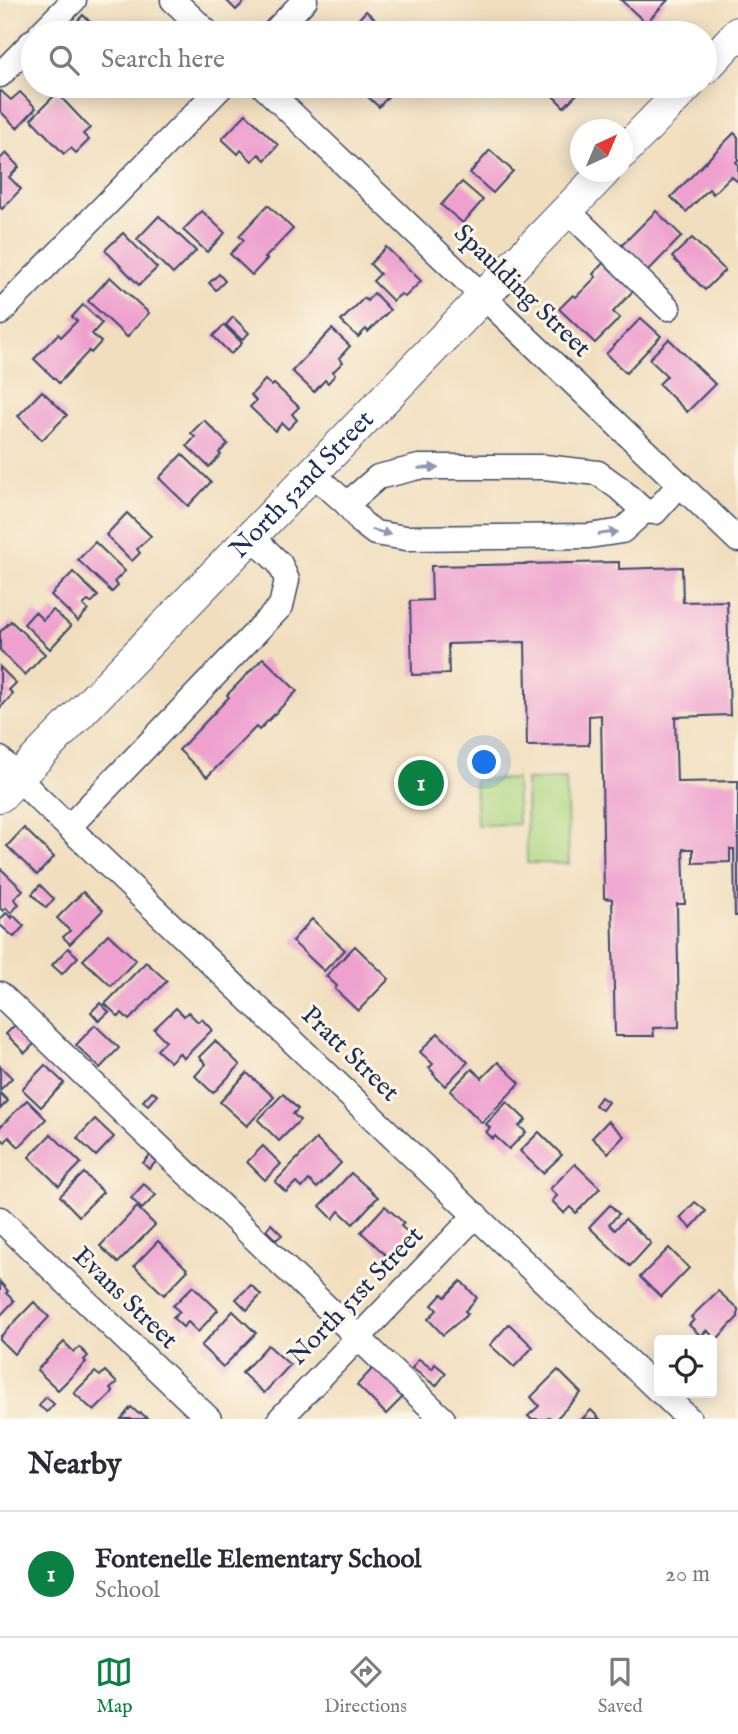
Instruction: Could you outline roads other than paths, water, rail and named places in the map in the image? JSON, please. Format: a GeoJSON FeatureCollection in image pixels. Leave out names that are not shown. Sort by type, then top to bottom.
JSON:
{"type":"FeatureCollection","features":[{"type":"Feature","properties":{"kind":"main road"},"geometry":{"type":"LineString","coordinates":[[717,55],[738,33]]}},
{"type":"Feature","properties":{"kind":"main road"},"geometry":{"type":"LineString","coordinates":[[633,142],[675,98]]}},
{"type":"Feature","properties":{"kind":"main road","name":"North 52nd Street"},"geometry":{"type":"LineString","coordinates":[[6,777],[251,536],[594,182]]}},
{"type":"Feature","properties":{"kind":"street"},"geometry":{"type":"LineString","coordinates":[[53,21],[74,0]]}},
{"type":"Feature","properties":{"kind":"street"},"geometry":{"type":"LineString","coordinates":[[173,0],[195,21]]}},
{"type":"Feature","properties":{"kind":"street"},"geometry":{"type":"LineString","coordinates":[[285,21],[305,0]]}},
{"type":"Feature","properties":{"kind":"street"},"geometry":{"type":"LineString","coordinates":[[0,75],[21,53]]}},
{"type":"Feature","properties":{"kind":"street"},"geometry":{"type":"LineString","coordinates":[[0,313],[210,98]]}},
{"type":"Feature","properties":{"kind":"street","name":"Spaulding Street"},"geometry":{"type":"LineString","coordinates":[[276,98],[738,540]]}},
{"type":"Feature","properties":{"kind":"street"},"geometry":{"type":"LineString","coordinates":[[566,210],[668,308]]}},
{"type":"Feature","properties":{"kind":"street"},"geometry":{"type":"LineString","coordinates":[[346,504],[377,477],[419,467],[544,467],[597,473],[620,488],[644,511],[655,512],[680,484]]}},
{"type":"Feature","properties":{"kind":"street"},"geometry":{"type":"LineString","coordinates":[[312,474],[375,533],[405,538],[589,536],[622,531],[644,511]]}},
{"type":"Feature","properties":{"kind":"street"},"geometry":{"type":"LineString","coordinates":[[69,827],[281,606],[287,580],[280,564],[251,536]]}},
{"type":"Feature","properties":{"kind":"street","name":"Pratt Street"},"geometry":{"type":"LineString","coordinates":[[6,777],[69,827],[654,1386]]}},
{"type":"Feature","properties":{"kind":"street"},"geometry":{"type":"LineString","coordinates":[[0,994],[443,1419]]}},
{"type":"Feature","properties":{"kind":"street","name":"North 51st Street"},"geometry":{"type":"LineString","coordinates":[[280,1419],[476,1215]]}},
{"type":"Feature","properties":{"kind":"street","name":"Evans Street"},"geometry":{"type":"LineString","coordinates":[[0,1219],[209,1419]]}},
{"type":"Feature","properties":{"kind":"street","name":"Pratt Street"},"geometry":{"type":"LineString","coordinates":[[666,1398],[689,1419]]}},
{"type":"Feature","properties":{"kind":"place","name":"Fontenelle Elementary School"},"geometry":{"type":"Point","coordinates":[421,783]}}]}
